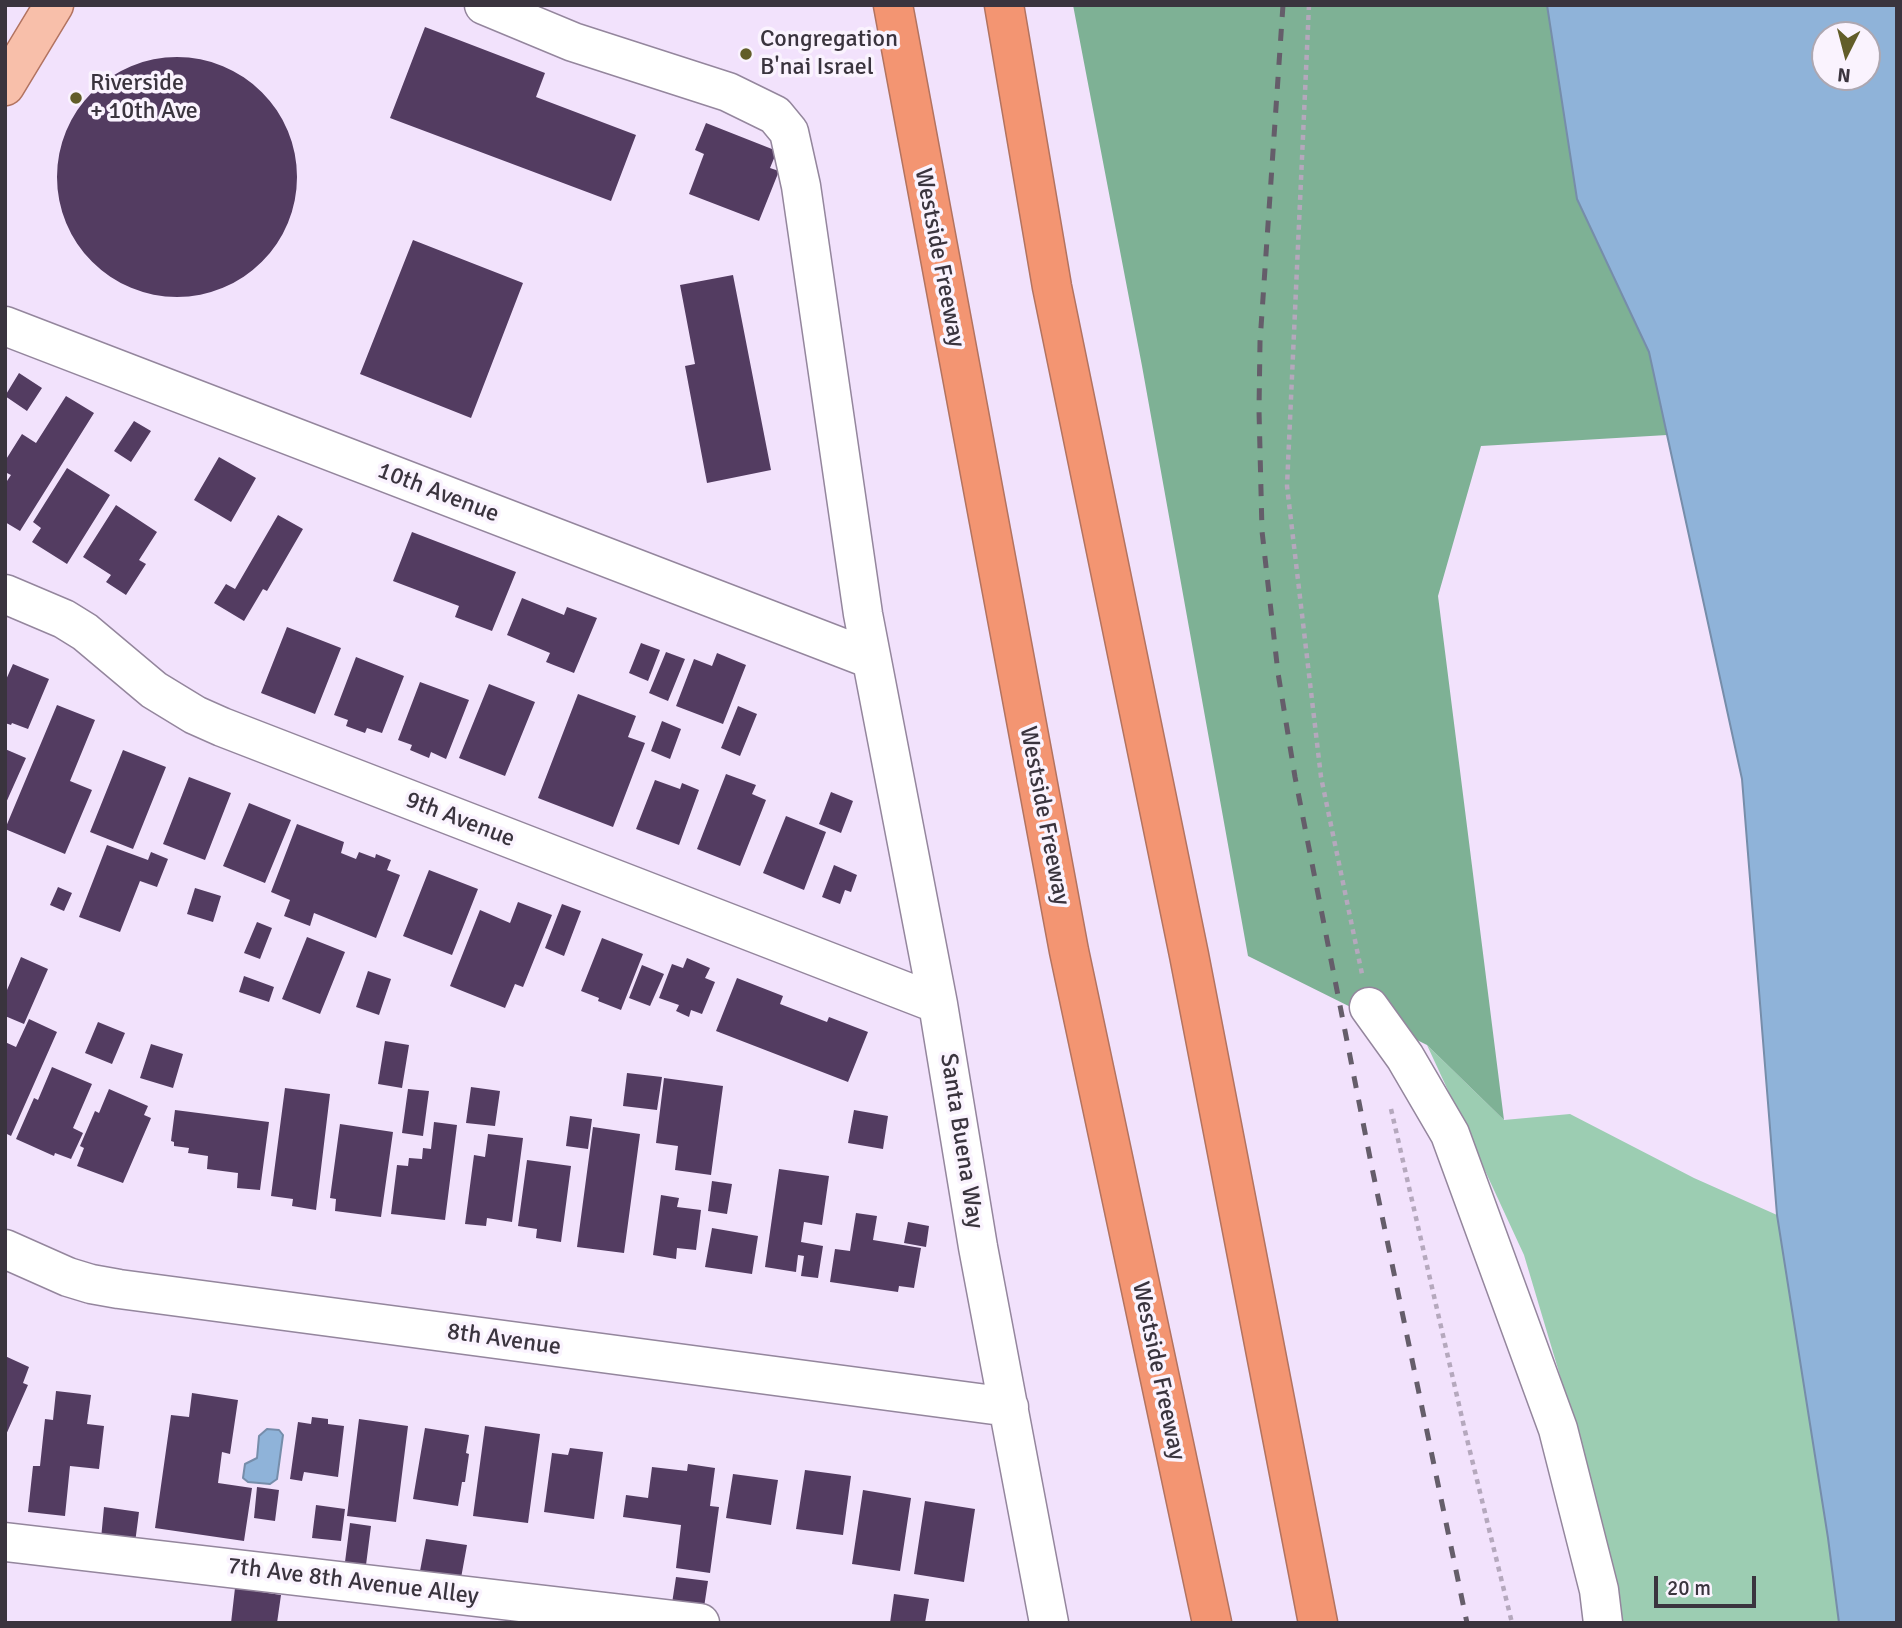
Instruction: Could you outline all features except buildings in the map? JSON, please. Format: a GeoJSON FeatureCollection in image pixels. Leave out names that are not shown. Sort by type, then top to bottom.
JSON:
{"type":"FeatureCollection","features":[{"type":"Feature","properties":{"kind":"highway","name":"Westside Freeway"},"geometry":{"type":"LineString","coordinates":[[893,5],[1069,951],[1212,1623]]}},
{"type":"Feature","properties":{"kind":"highway"},"geometry":{"type":"LineString","coordinates":[[1004,5],[1052,287],[1189,955],[1318,1623]]}},
{"type":"Feature","properties":{"kind":"main road"},"geometry":{"type":"LineString","coordinates":[[5,86],[54,5]]}},
{"type":"Feature","properties":{"kind":"street","name":"Santa Buena Way"},"geometry":{"type":"LineString","coordinates":[[484,5],[573,42],[728,92],[775,116],[789,132],[801,186],[863,614],[938,1004],[978,1247],[1049,1623]]}},
{"type":"Feature","properties":{"kind":"street","name":"10th Avenue"},"geometry":{"type":"LineString","coordinates":[[5,326],[871,659]]}},
{"type":"Feature","properties":{"kind":"street","name":"9th Avenue"},"geometry":{"type":"LineString","coordinates":[[5,594],[64,619],[85,632],[154,690],[195,715],[222,727],[938,1004]]}},
{"type":"Feature","properties":{"kind":"street"},"geometry":{"type":"LineString","coordinates":[[1369,1007],[1405,1057],[1450,1134],[1460,1159],[1558,1429],[1599,1590],[1603,1623]]}},
{"type":"Feature","properties":{"kind":"street","name":"8th Avenue"},"geometry":{"type":"LineString","coordinates":[[5,1249],[68,1277],[119,1289],[1009,1407]]}},
{"type":"Feature","properties":{"kind":"street","name":"7th Ave 8th Avenue Alley"},"geometry":{"type":"LineString","coordinates":[[5,1542],[700,1623]]}},
{"type":"Feature","properties":{"kind":"path"},"geometry":{"type":"LineString","coordinates":[[1309,5],[1287,486],[1321,778],[1369,1007]]}},
{"type":"Feature","properties":{"kind":"path"},"geometry":{"type":"LineString","coordinates":[[1390,1106],[1512,1623]]}},
{"type":"Feature","properties":{"kind":"green space"},"geometry":{"type":"Polygon","coordinates":[[[1073,5],[1547,5],[1577,199],[1649,352],[1667,435],[1481,446],[1438,596],[1504,1120],[1427,1045],[1248,956],[1142,366],[1073,5]]]}},
{"type":"Feature","properties":{"kind":"green space"},"geometry":{"type":"Polygon","coordinates":[[[1427,1045],[1504,1120],[1570,1114],[1694,1178],[1777,1215],[1839,1623],[1620,1623],[1578,1436],[1524,1255],[1427,1045]]]}},
{"type":"Feature","properties":{"kind":"water"},"geometry":{"type":"Polygon","coordinates":[[[1547,5],[1897,5],[1897,1623],[1839,1623],[1777,1215],[1742,779],[1649,352],[1577,199],[1547,5]]]}},
{"type":"Feature","properties":{"kind":"water"},"geometry":{"type":"Polygon","coordinates":[[[267,1429],[279,1430],[283,1435],[277,1479],[270,1484],[248,1482],[243,1478],[245,1464],[257,1458],[259,1436],[267,1429]]]}},
{"type":"Feature","properties":{"kind":"railway"},"geometry":{"type":"LineString","coordinates":[[1283,5],[1260,342],[1259,410],[1262,531],[1278,673],[1295,777],[1372,1168],[1467,1623]]}},
{"type":"Feature","properties":{"kind":"place","name":"Congregation B'nai Israel"},"geometry":{"type":"Point","coordinates":[746,54]}},
{"type":"Feature","properties":{"kind":"place","name":"Riverside + 10th Ave"},"geometry":{"type":"Point","coordinates":[76,98]}}]}
